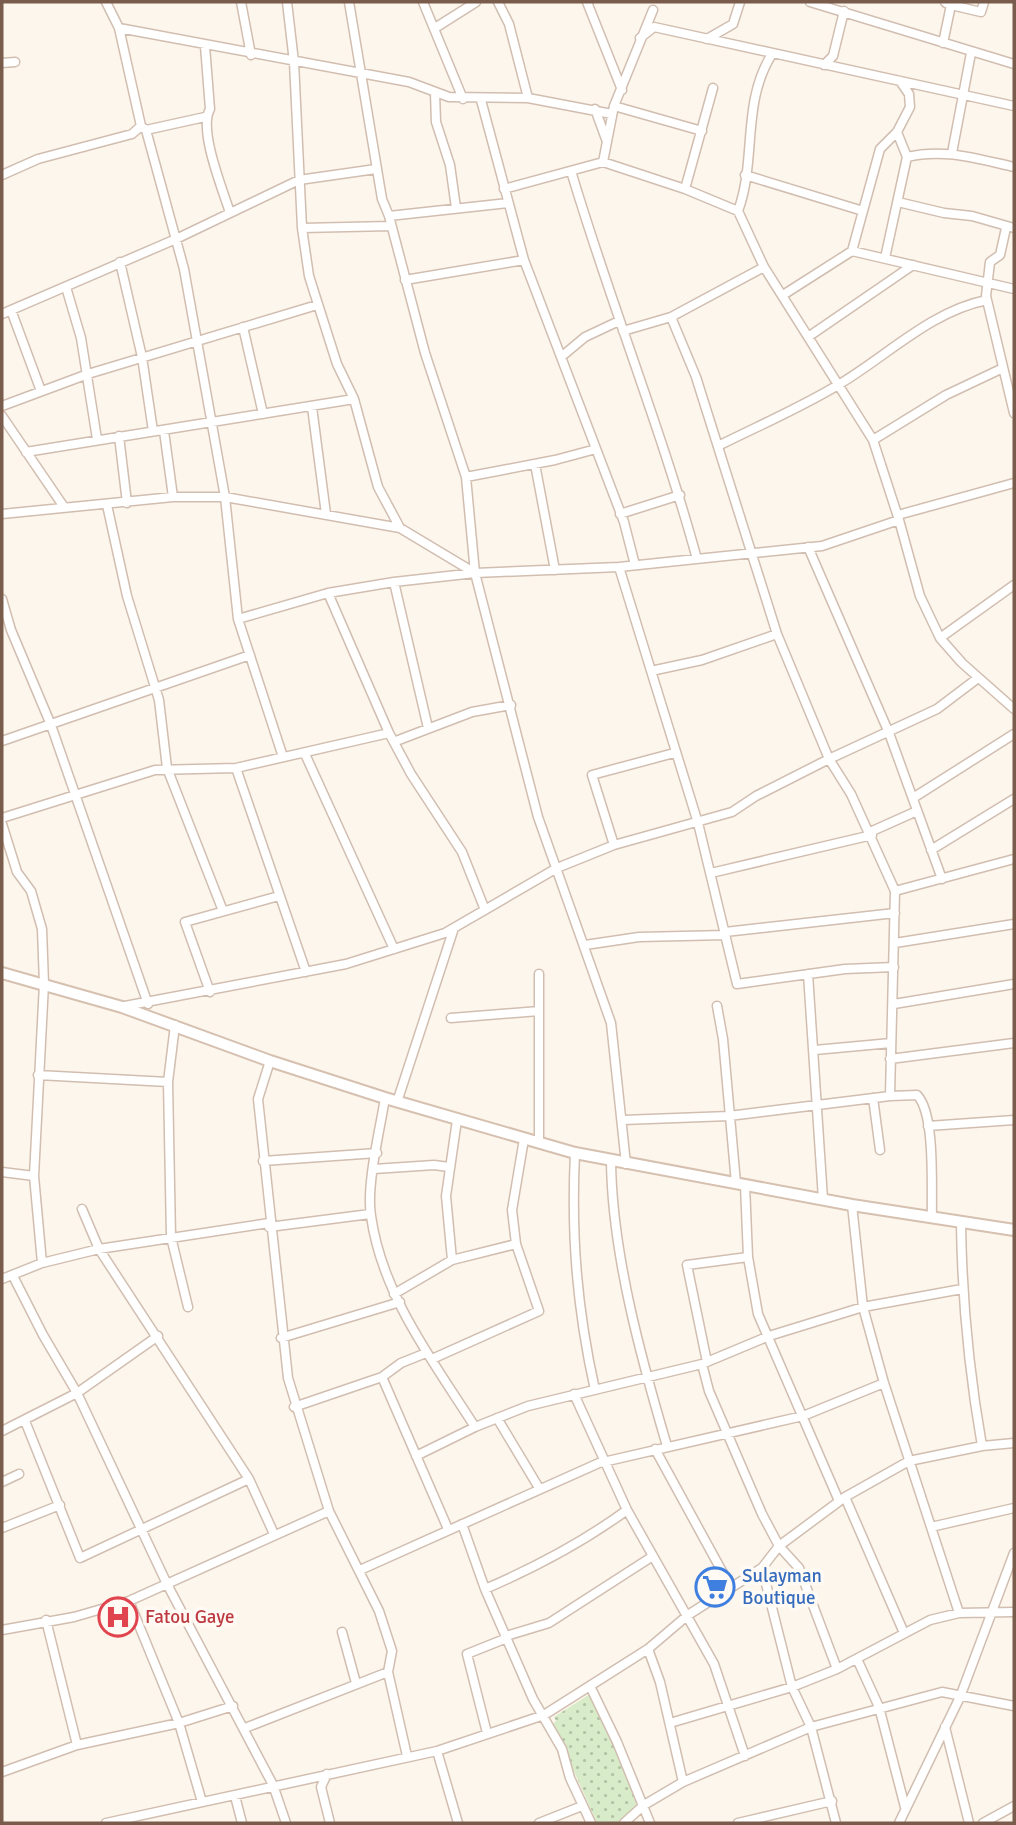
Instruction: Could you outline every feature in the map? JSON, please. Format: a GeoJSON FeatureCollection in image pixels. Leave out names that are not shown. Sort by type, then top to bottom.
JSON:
{"type":"FeatureCollection","features":[{"type":"Feature","properties":{"kind":"street"},"geometry":{"type":"LineString","coordinates":[[106,2],[119,28],[143,128],[176,239],[225,497],[238,619],[284,757]]}},
{"type":"Feature","properties":{"kind":"street"},"geometry":{"type":"LineString","coordinates":[[241,2],[251,55]]}},
{"type":"Feature","properties":{"kind":"street"},"geometry":{"type":"LineString","coordinates":[[287,2],[294,62],[302,228],[309,276],[337,364],[355,399],[378,487],[400,528]]}},
{"type":"Feature","properties":{"kind":"street"},"geometry":{"type":"LineString","coordinates":[[349,2],[376,169],[425,353],[466,477],[475,573],[538,817],[611,1024],[626,1164]]}},
{"type":"Feature","properties":{"kind":"street"},"geometry":{"type":"LineString","coordinates":[[424,2],[463,99]]}},
{"type":"Feature","properties":{"kind":"street"},"geometry":{"type":"LineString","coordinates":[[435,28],[476,2]]}},
{"type":"Feature","properties":{"kind":"street"},"geometry":{"type":"LineString","coordinates":[[498,2],[509,24],[528,98]]}},
{"type":"Feature","properties":{"kind":"street"},"geometry":{"type":"LineString","coordinates":[[587,2],[622,90]]}},
{"type":"Feature","properties":{"kind":"street"},"geometry":{"type":"LineString","coordinates":[[707,39],[733,24],[740,2]]}},
{"type":"Feature","properties":{"kind":"street"},"geometry":{"type":"LineString","coordinates":[[810,2],[1014,64]]}},
{"type":"Feature","properties":{"kind":"street"},"geometry":{"type":"LineString","coordinates":[[943,43],[946,3],[981,12],[984,2]]}},
{"type":"Feature","properties":{"kind":"street"},"geometry":{"type":"LineString","coordinates":[[654,6],[654,27]]}},
{"type":"Feature","properties":{"kind":"street"},"geometry":{"type":"LineString","coordinates":[[603,162],[613,110],[654,6]]}},
{"type":"Feature","properties":{"kind":"street"},"geometry":{"type":"LineString","coordinates":[[824,65],[833,56],[844,11]]}},
{"type":"Feature","properties":{"kind":"street"},"geometry":{"type":"LineString","coordinates":[[640,37],[654,27],[1014,106]]}},
{"type":"Feature","properties":{"kind":"street"},"geometry":{"type":"LineString","coordinates":[[119,28],[205,47],[409,82],[435,93],[463,99],[528,98],[613,110],[702,131]]}},
{"type":"Feature","properties":{"kind":"street"},"geometry":{"type":"LineString","coordinates":[[205,47],[210,109],[205,117],[212,153],[230,213]]}},
{"type":"Feature","properties":{"kind":"street"},"geometry":{"type":"LineString","coordinates":[[952,153],[971,53]]}},
{"type":"Feature","properties":{"kind":"street"},"geometry":{"type":"LineString","coordinates":[[772,54],[756,87],[746,175],[738,211],[764,267],[873,440],[899,518],[920,596],[940,638],[978,678],[1014,709]]}},
{"type":"Feature","properties":{"kind":"street"},"geometry":{"type":"LineString","coordinates":[[833,56],[837,67]]}},
{"type":"Feature","properties":{"kind":"street"},"geometry":{"type":"LineString","coordinates":[[2,63],[15,62]]}},
{"type":"Feature","properties":{"kind":"street"},"geometry":{"type":"LineString","coordinates":[[783,296],[852,251],[880,149],[897,132],[910,107],[909,94],[900,81]]}},
{"type":"Feature","properties":{"kind":"street"},"geometry":{"type":"LineString","coordinates":[[685,189],[713,88]]}},
{"type":"Feature","properties":{"kind":"street"},"geometry":{"type":"LineString","coordinates":[[435,93],[436,122],[450,165],[456,208]]}},
{"type":"Feature","properties":{"kind":"street"},"geometry":{"type":"LineString","coordinates":[[481,100],[524,260],[620,514],[635,565]]}},
{"type":"Feature","properties":{"kind":"street"},"geometry":{"type":"LineString","coordinates":[[595,109],[606,141]]}},
{"type":"Feature","properties":{"kind":"street"},"geometry":{"type":"LineString","coordinates":[[2,175],[38,159],[132,134],[143,128],[205,117]]}},
{"type":"Feature","properties":{"kind":"street"},"geometry":{"type":"LineString","coordinates":[[885,258],[907,157],[897,132]]}},
{"type":"Feature","properties":{"kind":"street"},"geometry":{"type":"LineString","coordinates":[[907,157],[924,153],[952,153],[1014,167]]}},
{"type":"Feature","properties":{"kind":"street"},"geometry":{"type":"LineString","coordinates":[[503,189],[603,162],[685,189],[738,211]]}},
{"type":"Feature","properties":{"kind":"street"},"geometry":{"type":"LineString","coordinates":[[2,314],[176,239],[299,180],[376,169]]}},
{"type":"Feature","properties":{"kind":"street"},"geometry":{"type":"LineString","coordinates":[[572,171],[623,331],[680,495],[697,559]]}},
{"type":"Feature","properties":{"kind":"street"},"geometry":{"type":"LineString","coordinates":[[746,175],[863,211]]}},
{"type":"Feature","properties":{"kind":"street"},"geometry":{"type":"LineString","coordinates":[[898,202],[944,213],[972,216],[1010,228],[1000,255],[990,262],[986,284],[1014,413]]}},
{"type":"Feature","properties":{"kind":"street"},"geometry":{"type":"LineString","coordinates":[[389,216],[508,204]]}},
{"type":"Feature","properties":{"kind":"street"},"geometry":{"type":"LineString","coordinates":[[302,228],[391,226]]}},
{"type":"Feature","properties":{"kind":"street"},"geometry":{"type":"LineString","coordinates":[[852,251],[1014,289]]}},
{"type":"Feature","properties":{"kind":"street"},"geometry":{"type":"LineString","coordinates":[[405,279],[524,260]]}},
{"type":"Feature","properties":{"kind":"street"},"geometry":{"type":"LineString","coordinates":[[120,262],[142,357],[153,431]]}},
{"type":"Feature","properties":{"kind":"street"},"geometry":{"type":"LineString","coordinates":[[808,337],[913,265]]}},
{"type":"Feature","properties":{"kind":"street"},"geometry":{"type":"LineString","coordinates":[[623,331],[671,317],[764,267]]}},
{"type":"Feature","properties":{"kind":"street"},"geometry":{"type":"LineString","coordinates":[[952,275],[987,298]]}},
{"type":"Feature","properties":{"kind":"street"},"geometry":{"type":"LineString","coordinates":[[66,287],[88,374],[97,439]]}},
{"type":"Feature","properties":{"kind":"street"},"geometry":{"type":"LineString","coordinates":[[718,446],[837,386],[934,322],[963,306],[987,298]]}},
{"type":"Feature","properties":{"kind":"street"},"geometry":{"type":"LineString","coordinates":[[2,406],[88,374],[317,304]]}},
{"type":"Feature","properties":{"kind":"street"},"geometry":{"type":"LineString","coordinates":[[10,310],[41,391]]}},
{"type":"Feature","properties":{"kind":"street"},"geometry":{"type":"LineString","coordinates":[[671,317],[696,377],[777,634],[829,759],[871,834],[895,891],[890,1096]]}},
{"type":"Feature","properties":{"kind":"street"},"geometry":{"type":"LineString","coordinates":[[561,357],[585,337],[620,321]]}},
{"type":"Feature","properties":{"kind":"street"},"geometry":{"type":"LineString","coordinates":[[243,327],[263,414]]}},
{"type":"Feature","properties":{"kind":"street"},"geometry":{"type":"LineString","coordinates":[[873,440],[946,395],[1003,368]]}},
{"type":"Feature","properties":{"kind":"street"},"geometry":{"type":"LineString","coordinates":[[26,452],[355,399]]}},
{"type":"Feature","properties":{"kind":"street"},"geometry":{"type":"LineString","coordinates":[[312,407],[327,514]]}},
{"type":"Feature","properties":{"kind":"street"},"geometry":{"type":"LineString","coordinates":[[2,416],[64,507]]}},
{"type":"Feature","properties":{"kind":"street"},"geometry":{"type":"LineString","coordinates":[[164,430],[173,497]]}},
{"type":"Feature","properties":{"kind":"street"},"geometry":{"type":"LineString","coordinates":[[119,436],[127,503]]}},
{"type":"Feature","properties":{"kind":"street"},"geometry":{"type":"LineString","coordinates":[[466,477],[596,449]]}},
{"type":"Feature","properties":{"kind":"street"},"geometry":{"type":"LineString","coordinates":[[535,464],[555,570]]}},
{"type":"Feature","properties":{"kind":"street"},"geometry":{"type":"LineString","coordinates":[[238,619],[328,593],[394,582],[475,573],[619,567],[822,546],[899,518],[1014,483]]}},
{"type":"Feature","properties":{"kind":"street"},"geometry":{"type":"LineString","coordinates":[[620,514],[680,495]]}},
{"type":"Feature","properties":{"kind":"street"},"geometry":{"type":"LineString","coordinates":[[2,514],[173,497],[225,497],[400,528],[475,573]]}},
{"type":"Feature","properties":{"kind":"street"},"geometry":{"type":"LineString","coordinates":[[107,505],[127,596],[155,686],[167,768],[223,911]]}},
{"type":"Feature","properties":{"kind":"street"},"geometry":{"type":"LineString","coordinates":[[808,547],[889,733],[942,879]]}},
{"type":"Feature","properties":{"kind":"street"},"geometry":{"type":"LineString","coordinates":[[619,567],[630,611],[698,824],[737,984],[808,974],[894,967]]}},
{"type":"Feature","properties":{"kind":"street"},"geometry":{"type":"LineString","coordinates":[[394,582],[428,728]]}},
{"type":"Feature","properties":{"kind":"street"},"geometry":{"type":"LineString","coordinates":[[940,638],[1014,585]]}},
{"type":"Feature","properties":{"kind":"street"},"geometry":{"type":"LineString","coordinates":[[328,593],[389,733],[396,741],[411,774],[462,852],[485,910]]}},
{"type":"Feature","properties":{"kind":"street"},"geometry":{"type":"LineString","coordinates":[[2,599],[11,630],[51,725],[148,1004]]}},
{"type":"Feature","properties":{"kind":"street"},"geometry":{"type":"LineString","coordinates":[[651,671],[702,660],[777,634]]}},
{"type":"Feature","properties":{"kind":"street"},"geometry":{"type":"LineString","coordinates":[[2,741],[250,655]]}},
{"type":"Feature","properties":{"kind":"street"},"geometry":{"type":"LineString","coordinates":[[122,1007],[346,964],[454,928],[557,868],[614,845],[733,813],[756,796],[937,709],[978,678]]}},
{"type":"Feature","properties":{"kind":"street"},"geometry":{"type":"LineString","coordinates":[[396,741],[472,712],[511,705]]}},
{"type":"Feature","properties":{"kind":"street"},"geometry":{"type":"LineString","coordinates":[[2,818],[73,794],[167,768],[236,768],[389,733]]}},
{"type":"Feature","properties":{"kind":"street"},"geometry":{"type":"LineString","coordinates":[[913,798],[1014,734]]}},
{"type":"Feature","properties":{"kind":"street"},"geometry":{"type":"LineString","coordinates":[[614,845],[592,775],[674,753]]}},
{"type":"Feature","properties":{"kind":"street"},"geometry":{"type":"LineString","coordinates":[[305,754],[394,949]]}},
{"type":"Feature","properties":{"kind":"street"},"geometry":{"type":"LineString","coordinates":[[236,768],[306,972]]}},
{"type":"Feature","properties":{"kind":"street"},"geometry":{"type":"LineString","coordinates":[[932,850],[1014,799]]}},
{"type":"Feature","properties":{"kind":"street"},"geometry":{"type":"LineString","coordinates":[[711,873],[871,834],[917,811]]}},
{"type":"Feature","properties":{"kind":"street"},"geometry":{"type":"LineString","coordinates":[[2,824],[17,872],[32,891],[42,929],[44,984],[34,1176],[42,1263]]}},
{"type":"Feature","properties":{"kind":"street"},"geometry":{"type":"LineString","coordinates":[[895,891],[1005,859],[1014,859]]}},
{"type":"Feature","properties":{"kind":"street"},"geometry":{"type":"LineString","coordinates":[[210,992],[185,922],[279,897]]}},
{"type":"Feature","properties":{"kind":"street"},"geometry":{"type":"LineString","coordinates":[[585,945],[651,936],[725,934],[895,913]]}},
{"type":"Feature","properties":{"kind":"street"},"geometry":{"type":"LineString","coordinates":[[895,943],[1014,924]]}},
{"type":"Feature","properties":{"kind":"street"},"geometry":{"type":"LineString","coordinates":[[397,1102],[454,928]]}},
{"type":"Feature","properties":{"kind":"street"},"geometry":{"type":"LineString","coordinates":[[2,973],[122,1007],[270,1061],[397,1102],[575,1153],[852,1205],[1014,1230]]}},
{"type":"Feature","properties":{"kind":"street"},"geometry":{"type":"LineString","coordinates":[[539,974],[539,1143]]}},
{"type":"Feature","properties":{"kind":"street"},"geometry":{"type":"LineString","coordinates":[[808,974],[819,1107],[823,1199]]}},
{"type":"Feature","properties":{"kind":"street"},"geometry":{"type":"LineString","coordinates":[[894,1004],[1014,984]]}},
{"type":"Feature","properties":{"kind":"street"},"geometry":{"type":"LineString","coordinates":[[717,1006],[729,1116],[758,1314],[904,1633]]}},
{"type":"Feature","properties":{"kind":"street"},"geometry":{"type":"LineString","coordinates":[[451,1018],[539,1011]]}},
{"type":"Feature","properties":{"kind":"street"},"geometry":{"type":"LineString","coordinates":[[175,1025],[168,1082],[171,1237],[188,1307]]}},
{"type":"Feature","properties":{"kind":"street"},"geometry":{"type":"LineString","coordinates":[[815,1050],[891,1043]]}},
{"type":"Feature","properties":{"kind":"street"},"geometry":{"type":"LineString","coordinates":[[890,1059],[1014,1043]]}},
{"type":"Feature","properties":{"kind":"street"},"geometry":{"type":"LineString","coordinates":[[270,1061],[258,1099],[281,1338],[294,1407],[329,1511],[379,1611],[392,1651],[388,1672],[407,1756]]}},
{"type":"Feature","properties":{"kind":"street"},"geometry":{"type":"LineString","coordinates":[[38,1075],[168,1082]]}},
{"type":"Feature","properties":{"kind":"street"},"geometry":{"type":"LineString","coordinates":[[623,1120],[729,1116],[917,1095],[923,1101],[928,1126],[932,1218]]}},
{"type":"Feature","properties":{"kind":"street"},"geometry":{"type":"LineString","coordinates":[[385,1098],[370,1213],[384,1272],[429,1356],[475,1427]]}},
{"type":"Feature","properties":{"kind":"street"},"geometry":{"type":"LineString","coordinates":[[873,1098],[880,1150]]}},
{"type":"Feature","properties":{"kind":"street"},"geometry":{"type":"LineString","coordinates":[[452,1259],[446,1196],[457,1120]]}},
{"type":"Feature","properties":{"kind":"street"},"geometry":{"type":"LineString","coordinates":[[928,1126],[1014,1120]]}},
{"type":"Feature","properties":{"kind":"street"},"geometry":{"type":"LineString","coordinates":[[294,1407],[382,1377],[401,1363],[429,1356],[539,1311],[516,1244],[512,1210],[524,1139]]}},
{"type":"Feature","properties":{"kind":"street"},"geometry":{"type":"LineString","coordinates":[[263,1161],[377,1153]]}},
{"type":"Feature","properties":{"kind":"street"},"geometry":{"type":"LineString","coordinates":[[575,1153],[575,1269],[580,1327],[594,1390]]}},
{"type":"Feature","properties":{"kind":"street"},"geometry":{"type":"LineString","coordinates":[[611,1161],[611,1206],[647,1379],[667,1446]]}},
{"type":"Feature","properties":{"kind":"street"},"geometry":{"type":"LineString","coordinates":[[374,1169],[449,1167]]}},
{"type":"Feature","properties":{"kind":"street"},"geometry":{"type":"LineString","coordinates":[[2,1172],[34,1176]]}},
{"type":"Feature","properties":{"kind":"street"},"geometry":{"type":"LineString","coordinates":[[852,1205],[863,1307],[884,1383],[959,1613]]}},
{"type":"Feature","properties":{"kind":"street"},"geometry":{"type":"LineString","coordinates":[[82,1209],[99,1249],[249,1479],[274,1534]]}},
{"type":"Feature","properties":{"kind":"street"},"geometry":{"type":"LineString","coordinates":[[2,1279],[42,1263],[99,1249],[171,1237],[370,1213]]}},
{"type":"Feature","properties":{"kind":"street"},"geometry":{"type":"LineString","coordinates":[[961,1223],[962,1289],[972,1391],[982,1446]]}},
{"type":"Feature","properties":{"kind":"street"},"geometry":{"type":"LineString","coordinates":[[394,1294],[452,1259],[516,1244]]}},
{"type":"Feature","properties":{"kind":"street"},"geometry":{"type":"LineString","coordinates":[[748,1257],[687,1265],[705,1363],[727,1434],[779,1546],[799,1568],[837,1669]]}},
{"type":"Feature","properties":{"kind":"street"},"geometry":{"type":"LineString","coordinates":[[13,1276],[43,1335],[78,1393],[141,1532],[273,1785],[286,1823]]}},
{"type":"Feature","properties":{"kind":"street"},"geometry":{"type":"LineString","coordinates":[[416,1456],[496,1418],[574,1394],[647,1379],[705,1363],[769,1336],[863,1307],[962,1289]]}},
{"type":"Feature","properties":{"kind":"street"},"geometry":{"type":"LineString","coordinates":[[281,1338],[400,1302]]}},
{"type":"Feature","properties":{"kind":"street"},"geometry":{"type":"LineString","coordinates":[[2,1431],[78,1393],[158,1336]]}},
{"type":"Feature","properties":{"kind":"street"},"geometry":{"type":"LineString","coordinates":[[382,1377],[448,1529]]}},
{"type":"Feature","properties":{"kind":"street"},"geometry":{"type":"LineString","coordinates":[[360,1570],[603,1461],[803,1416],[884,1383]]}},
{"type":"Feature","properties":{"kind":"street"},"geometry":{"type":"LineString","coordinates":[[574,1394],[628,1510],[714,1664],[745,1756]]}},
{"type":"Feature","properties":{"kind":"street"},"geometry":{"type":"LineString","coordinates":[[496,1418],[539,1488]]}},
{"type":"Feature","properties":{"kind":"street"},"geometry":{"type":"LineString","coordinates":[[25,1421],[61,1505],[80,1558],[141,1532],[249,1479]]}},
{"type":"Feature","properties":{"kind":"street"},"geometry":{"type":"LineString","coordinates":[[106,1823],[437,1751],[544,1715],[648,1649],[688,1615],[762,1568],[779,1546],[842,1499],[909,1461],[982,1446],[1014,1443]]}},
{"type":"Feature","properties":{"kind":"street"},"geometry":{"type":"LineString","coordinates":[[655,1449],[730,1586]]}},
{"type":"Feature","properties":{"kind":"street"},"geometry":{"type":"LineString","coordinates":[[2,1482],[19,1475]]}},
{"type":"Feature","properties":{"kind":"street"},"geometry":{"type":"LineString","coordinates":[[2,1528],[61,1505]]}},
{"type":"Feature","properties":{"kind":"street"},"geometry":{"type":"LineString","coordinates":[[931,1527],[1014,1508]]}},
{"type":"Feature","properties":{"kind":"street"},"geometry":{"type":"LineString","coordinates":[[485,1589],[542,1565],[592,1536],[628,1510]]}},
{"type":"Feature","properties":{"kind":"street"},"geometry":{"type":"LineString","coordinates":[[2,1630],[74,1617],[129,1601],[329,1511]]}},
{"type":"Feature","properties":{"kind":"street"},"geometry":{"type":"LineString","coordinates":[[462,1524],[485,1589],[533,1699],[562,1749],[590,1823]]}},
{"type":"Feature","properties":{"kind":"street"},"geometry":{"type":"LineString","coordinates":[[899,1823],[960,1697],[1014,1553]]}},
{"type":"Feature","properties":{"kind":"street"},"geometry":{"type":"LineString","coordinates":[[487,1734],[467,1654],[506,1637],[550,1623],[653,1556]]}},
{"type":"Feature","properties":{"kind":"street"},"geometry":{"type":"LineString","coordinates":[[762,1568],[792,1687],[811,1727],[836,1823]]}},
{"type":"Feature","properties":{"kind":"street"},"geometry":{"type":"LineString","coordinates":[[129,1601],[178,1723],[202,1802]]}},
{"type":"Feature","properties":{"kind":"street"},"geometry":{"type":"LineString","coordinates":[[670,1723],[792,1687],[837,1669],[930,1620],[959,1613],[1014,1612]]}},
{"type":"Feature","properties":{"kind":"street"},"geometry":{"type":"LineString","coordinates":[[46,1620],[78,1745]]}},
{"type":"Feature","properties":{"kind":"street"},"geometry":{"type":"LineString","coordinates":[[342,1632],[356,1683]]}},
{"type":"Feature","properties":{"kind":"street"},"geometry":{"type":"LineString","coordinates":[[648,1649],[670,1723],[683,1782]]}},
{"type":"Feature","properties":{"kind":"street"},"geometry":{"type":"LineString","coordinates":[[857,1659],[879,1707],[905,1807]]}},
{"type":"Feature","properties":{"kind":"street"},"geometry":{"type":"LineString","coordinates":[[245,1728],[388,1672]]}},
{"type":"Feature","properties":{"kind":"street"},"geometry":{"type":"LineString","coordinates":[[590,1686],[650,1823]]}},
{"type":"Feature","properties":{"kind":"street"},"geometry":{"type":"LineString","coordinates":[[624,1823],[644,1805],[683,1782],[811,1727],[942,1692],[1014,1706]]}},
{"type":"Feature","properties":{"kind":"street"},"geometry":{"type":"LineString","coordinates":[[2,1772],[78,1745],[178,1723],[233,1706]]}},
{"type":"Feature","properties":{"kind":"street"},"geometry":{"type":"LineString","coordinates":[[945,1727],[970,1823]]}},
{"type":"Feature","properties":{"kind":"street"},"geometry":{"type":"LineString","coordinates":[[437,1751],[458,1823]]}},
{"type":"Feature","properties":{"kind":"street"},"geometry":{"type":"LineString","coordinates":[[327,1773],[321,1787],[330,1823]]}},
{"type":"Feature","properties":{"kind":"street"},"geometry":{"type":"LineString","coordinates":[[235,1796],[242,1823]]}},
{"type":"Feature","properties":{"kind":"street"},"geometry":{"type":"LineString","coordinates":[[738,1823],[832,1801]]}},
{"type":"Feature","properties":{"kind":"street"},"geometry":{"type":"LineString","coordinates":[[539,1823],[582,1806]]}},
{"type":"Feature","properties":{"kind":"street"},"geometry":{"type":"LineString","coordinates":[[983,1823],[1014,1806]]}},
{"type":"Feature","properties":{"kind":"green space"},"geometry":{"type":"Polygon","coordinates":[[[590,1694],[625,1768],[637,1805],[617,1823],[597,1823],[553,1724],[556,1721],[554,1717],[590,1694]]]}},
{"type":"Feature","properties":{"kind":"place","name":"Sulayman Boutique"},"geometry":{"type":"Point","coordinates":[715,1587]}},
{"type":"Feature","properties":{"kind":"place","name":"Fatou Gaye"},"geometry":{"type":"Point","coordinates":[118,1617]}}]}
